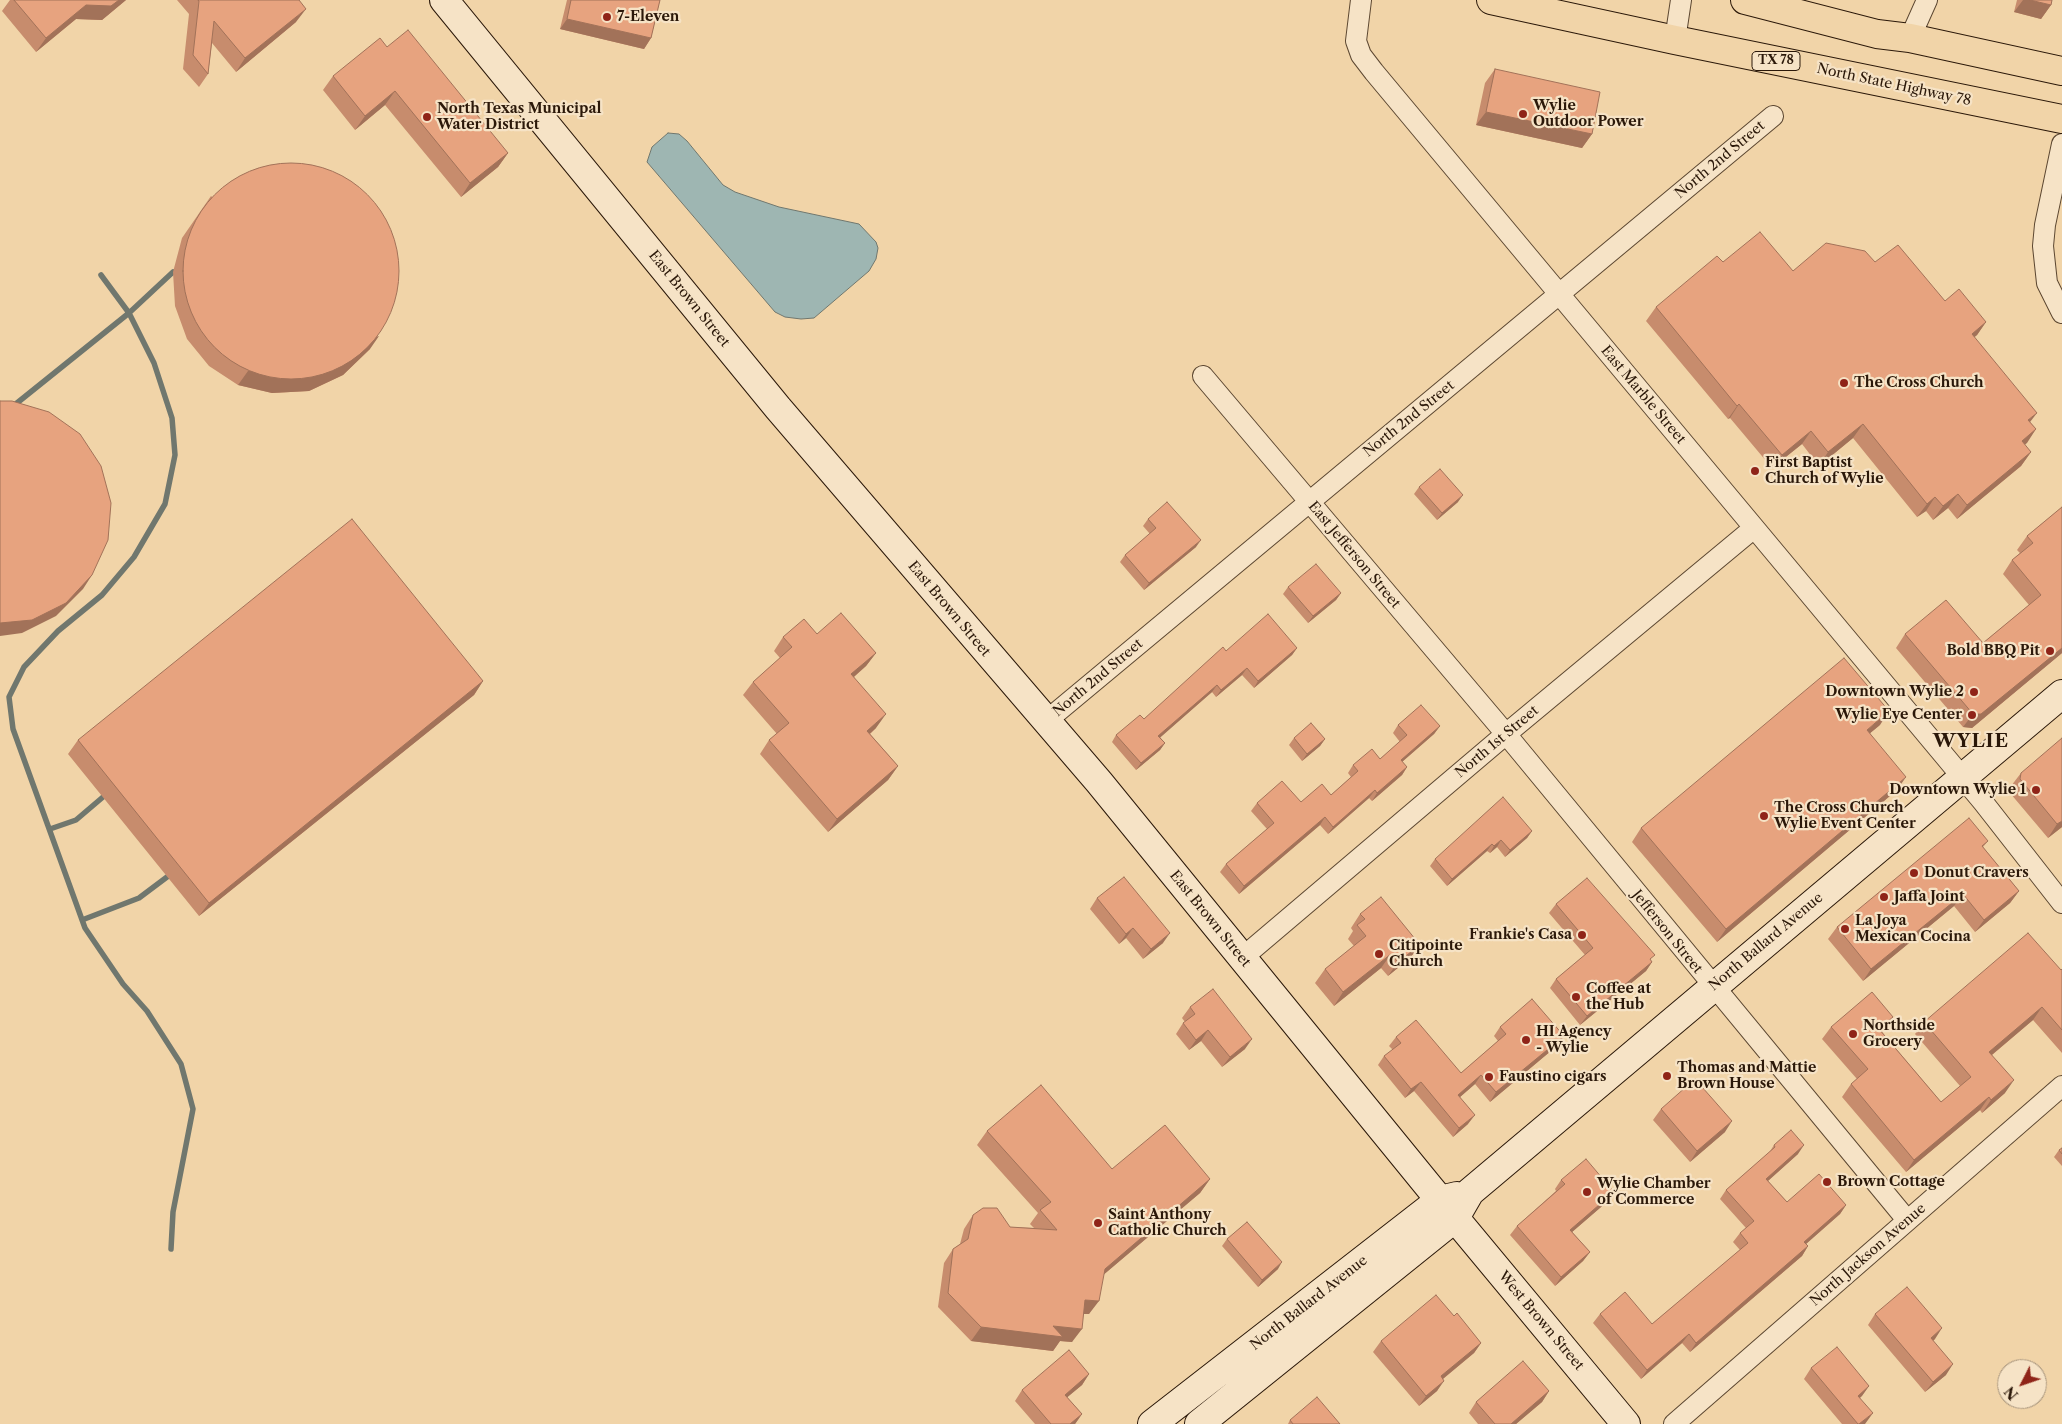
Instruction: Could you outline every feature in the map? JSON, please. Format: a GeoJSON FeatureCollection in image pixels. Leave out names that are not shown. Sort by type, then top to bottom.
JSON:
{"type":"FeatureCollection","features":[{"type":"Feature","properties":{"kind":"main road","name":"East Brown Street"},"geometry":{"type":"LineString","coordinates":[[444,0],[778,408],[1045,722],[1099,782],[1448,1209]]}},
{"type":"Feature","properties":{"kind":"main road","name":"North State Highway 78"},"geometry":{"type":"LineString","coordinates":[[1491,0],[1675,40],[2062,119]]}},
{"type":"Feature","properties":{"kind":"main road"},"geometry":{"type":"LineString","coordinates":[[1745,0],[1877,34],[1910,38],[2062,70]]}},
{"type":"Feature","properties":{"kind":"main road","name":"North Ballard Avenue"},"geometry":{"type":"LineString","coordinates":[[1152,1424],[1470,1192],[1962,776],[2062,694]]}},
{"type":"Feature","properties":{"kind":"main road","name":"North Ballard Avenue"},"geometry":{"type":"LineString","coordinates":[[1199,1424],[1448,1209]]}},
{"type":"Feature","properties":{"kind":"main road","name":"West Brown Street"},"geometry":{"type":"LineString","coordinates":[[1448,1209],[1626,1424]]}},
{"type":"Feature","properties":{"kind":"street","name":"East Marble Street"},"geometry":{"type":"LineString","coordinates":[[1361,0],[1356,41],[1361,55],[1962,776],[2062,903]]}},
{"type":"Feature","properties":{"kind":"street"},"geometry":{"type":"LineString","coordinates":[[1675,40],[1681,0]]}},
{"type":"Feature","properties":{"kind":"street"},"geometry":{"type":"LineString","coordinates":[[1910,38],[1927,0]]}},
{"type":"Feature","properties":{"kind":"street","name":"North 2nd Street"},"geometry":{"type":"LineString","coordinates":[[1045,722],[1773,116]]}},
{"type":"Feature","properties":{"kind":"street"},"geometry":{"type":"LineString","coordinates":[[2062,144],[2045,226],[2043,246],[2047,283],[2062,314]]}},
{"type":"Feature","properties":{"kind":"street","name":"East Jefferson Street"},"geometry":{"type":"LineString","coordinates":[[1203,376],[1506,734]]}},
{"type":"Feature","properties":{"kind":"street","name":"North 1st Street"},"geometry":{"type":"LineString","coordinates":[[1242,958],[1506,734],[1754,528]]}},
{"type":"Feature","properties":{"kind":"street","name":"Jefferson Street"},"geometry":{"type":"LineString","coordinates":[[1506,734],[1712,987],[1907,1220]]}},
{"type":"Feature","properties":{"kind":"street","name":"North Jackson Avenue"},"geometry":{"type":"LineString","coordinates":[[1674,1424],[2062,1086]]}},
{"type":"Feature","properties":{"kind":"water"},"geometry":{"type":"Polygon","coordinates":[[[668,133],[679,134],[687,141],[723,185],[735,192],[779,207],[859,224],[876,242],[878,248],[876,259],[869,271],[814,318],[785,317],[775,312],[647,162],[652,147],[668,133]]]}},
{"type":"Feature","properties":{"kind":"building"},"geometry":{"type":"Polygon","coordinates":[[[14,0],[119,0],[111,6],[86,5],[46,38],[14,0]]]}},
{"type":"Feature","properties":{"kind":"building"},"geometry":{"type":"Polygon","coordinates":[[[198,0],[299,0],[306,9],[245,58],[214,21],[208,74],[193,55],[198,0]]]}},
{"type":"Feature","properties":{"kind":"building","name":"7-Eleven"},"geometry":{"type":"Polygon","coordinates":[[[571,0],[660,0],[651,38],[567,19],[571,0]]]}},
{"type":"Feature","properties":{"kind":"building"},"geometry":{"type":"Polygon","coordinates":[[[2030,0],[2052,0],[2051,5],[2030,0]]]}},
{"type":"Feature","properties":{"kind":"building","name":"North Texas Municipal Water District"},"geometry":{"type":"Polygon","coordinates":[[[408,30],[508,153],[470,183],[395,91],[365,116],[333,76],[380,38],[387,47],[408,30]]]}},
{"type":"Feature","properties":{"kind":"building"},"geometry":{"type":"Polygon","coordinates":[[[1495,69],[1600,92],[1592,134],[1486,112],[1495,69]]]}},
{"type":"Feature","properties":{"kind":"building"},"geometry":{"type":"Polygon","coordinates":[[[280,163],[302,163],[322,167],[342,175],[368,194],[387,220],[395,240],[399,271],[395,302],[387,322],[368,348],[342,367],[322,375],[302,379],[280,379],[260,375],[240,367],[222,355],[207,340],[195,322],[187,302],[183,282],[183,260],[187,240],[195,220],[207,202],[222,187],[240,175],[260,167],[280,163]]]}},
{"type":"Feature","properties":{"kind":"building","name":"The Cross Church"},"geometry":{"type":"Polygon","coordinates":[[[1760,232],[1793,271],[1826,243],[1865,251],[1875,262],[1898,245],[1945,301],[1959,289],[1986,322],[1972,334],[2037,413],[2028,420],[2036,429],[2022,441],[2031,452],[1967,505],[1958,494],[1943,506],[1935,497],[1927,504],[1863,424],[1828,452],[1811,431],[1782,455],[1739,404],[1737,406],[1656,307],[1717,256],[1723,262],[1760,232]]]}},
{"type":"Feature","properties":{"kind":"building"},"geometry":{"type":"Polygon","coordinates":[[[0,401],[12,401],[49,412],[80,434],[101,466],[111,503],[108,540],[92,575],[66,603],[32,620],[0,623],[0,401]]]}},
{"type":"Feature","properties":{"kind":"building"},"geometry":{"type":"Polygon","coordinates":[[[1440,469],[1463,495],[1442,513],[1419,487],[1440,469]]]}},
{"type":"Feature","properties":{"kind":"building"},"geometry":{"type":"Polygon","coordinates":[[[1167,502],[1201,540],[1149,583],[1125,555],[1156,528],[1148,519],[1167,502]]]}},
{"type":"Feature","properties":{"kind":"building","name":"Downtown Wylie 2"},"geometry":{"type":"Polygon","coordinates":[[[2062,507],[2062,648],[1981,714],[1973,714],[1905,634],[1946,600],[1983,643],[2041,595],[2012,560],[2033,543],[2027,536],[2062,507]]]}},
{"type":"Feature","properties":{"kind":"building"},"geometry":{"type":"Polygon","coordinates":[[[352,519],[483,681],[209,903],[78,740],[352,519]]]}},
{"type":"Feature","properties":{"kind":"building"},"geometry":{"type":"Polygon","coordinates":[[[1316,564],[1341,593],[1313,616],[1288,587],[1316,564]]]}},
{"type":"Feature","properties":{"kind":"building"},"geometry":{"type":"Polygon","coordinates":[[[841,613],[876,653],[851,674],[886,714],[867,731],[898,766],[837,819],[769,740],[789,723],[753,682],[792,647],[783,637],[804,619],[817,634],[841,613]]]}},
{"type":"Feature","properties":{"kind":"building"},"geometry":{"type":"Polygon","coordinates":[[[1268,614],[1297,648],[1258,681],[1247,668],[1221,690],[1217,685],[1158,736],[1165,743],[1141,763],[1116,735],[1140,715],[1144,719],[1223,647],[1226,651],[1268,614]]]}},
{"type":"Feature","properties":{"kind":"building","name":"The Cross Church Wylie Event Center"},"geometry":{"type":"Polygon","coordinates":[[[1844,658],[1889,711],[1867,730],[1906,777],[1726,929],[1641,828],[1844,658]]]}},
{"type":"Feature","properties":{"kind":"building"},"geometry":{"type":"Polygon","coordinates":[[[1421,705],[1440,726],[1401,760],[1407,767],[1377,793],[1375,790],[1333,827],[1325,817],[1244,886],[1226,864],[1274,823],[1257,803],[1282,781],[1301,802],[1322,784],[1331,795],[1358,771],[1353,765],[1372,749],[1380,759],[1407,735],[1398,725],[1421,705]]]}},
{"type":"Feature","properties":{"kind":"building"},"geometry":{"type":"Polygon","coordinates":[[[1311,723],[1325,739],[1307,754],[1294,738],[1311,723]]]}},
{"type":"Feature","properties":{"kind":"building","name":"Downtown Wylie 1"},"geometry":{"type":"Polygon","coordinates":[[[2062,738],[2062,821],[2057,824],[2020,779],[2021,773],[2062,738]]]}},
{"type":"Feature","properties":{"kind":"building"},"geometry":{"type":"Polygon","coordinates":[[[1503,797],[1532,831],[1510,850],[1501,840],[1494,846],[1492,844],[1452,879],[1435,859],[1503,797]]]}},
{"type":"Feature","properties":{"kind":"building"},"geometry":{"type":"Polygon","coordinates":[[[1969,818],[1988,841],[1982,846],[2019,891],[1984,920],[1963,894],[1871,969],[1837,927],[1969,818]]]}},
{"type":"Feature","properties":{"kind":"building"},"geometry":{"type":"Polygon","coordinates":[[[1124,877],[1170,933],[1151,949],[1133,928],[1126,934],[1097,898],[1124,877]]]}},
{"type":"Feature","properties":{"kind":"building"},"geometry":{"type":"Polygon","coordinates":[[[1587,878],[1655,955],[1650,959],[1652,962],[1587,1016],[1556,979],[1593,948],[1556,904],[1587,878]]]}},
{"type":"Feature","properties":{"kind":"building","name":"Citipointe Church"},"geometry":{"type":"Polygon","coordinates":[[[1381,897],[1420,945],[1398,962],[1391,954],[1343,992],[1325,969],[1366,936],[1357,925],[1365,919],[1360,914],[1381,897]]]}},
{"type":"Feature","properties":{"kind":"building"},"geometry":{"type":"Polygon","coordinates":[[[2028,933],[2062,969],[2062,1030],[2042,1007],[1989,1052],[2014,1080],[1991,1100],[1989,1097],[1914,1160],[1851,1084],[1868,1069],[1831,1027],[1872,992],[1893,1017],[1879,1029],[1941,1102],[1971,1077],[1924,1022],[2028,933]]]}},
{"type":"Feature","properties":{"kind":"building"},"geometry":{"type":"Polygon","coordinates":[[[1213,989],[1252,1039],[1230,1057],[1208,1030],[1196,1040],[1183,1023],[1195,1014],[1190,1007],[1213,989]]]}},
{"type":"Feature","properties":{"kind":"building"},"geometry":{"type":"Polygon","coordinates":[[[1532,999],[1564,1036],[1496,1092],[1481,1075],[1458,1095],[1475,1115],[1459,1128],[1421,1082],[1411,1089],[1384,1056],[1401,1043],[1396,1037],[1416,1020],[1461,1073],[1506,1034],[1500,1027],[1532,999]]]}},
{"type":"Feature","properties":{"kind":"building"},"geometry":{"type":"Polygon","coordinates":[[[1695,1079],[1732,1121],[1697,1151],[1661,1109],[1695,1079]]]}},
{"type":"Feature","properties":{"kind":"building","name":"Saint Anthony Catholic Church"},"geometry":{"type":"Polygon","coordinates":[[[1041,1085],[1112,1169],[1165,1125],[1210,1179],[1105,1269],[1099,1301],[1085,1300],[1082,1329],[1053,1326],[1063,1337],[981,1327],[948,1293],[953,1249],[968,1239],[973,1215],[983,1208],[997,1208],[1010,1227],[1057,1230],[1040,1210],[1051,1202],[987,1131],[1041,1085]]]}},
{"type":"Feature","properties":{"kind":"building"},"geometry":{"type":"Polygon","coordinates":[[[1791,1130],[1804,1145],[1766,1179],[1787,1202],[1819,1174],[1846,1205],[1804,1242],[1808,1246],[1696,1343],[1689,1334],[1647,1370],[1600,1314],[1625,1292],[1652,1324],[1748,1243],[1740,1233],[1754,1221],[1726,1190],[1775,1147],[1774,1145],[1791,1130]]]}},
{"type":"Feature","properties":{"kind":"building"},"geometry":{"type":"Polygon","coordinates":[[[1586,1159],[1614,1192],[1570,1230],[1590,1252],[1561,1277],[1517,1226],[1565,1184],[1561,1180],[1586,1159]]]}},
{"type":"Feature","properties":{"kind":"building"},"geometry":{"type":"Polygon","coordinates":[[[1247,1222],[1282,1262],[1262,1280],[1227,1239],[1247,1222]]]}},
{"type":"Feature","properties":{"kind":"building"},"geometry":{"type":"Polygon","coordinates":[[[1907,1287],[1942,1328],[1931,1338],[1953,1364],[1933,1382],[1875,1314],[1907,1287]]]}},
{"type":"Feature","properties":{"kind":"building"},"geometry":{"type":"Polygon","coordinates":[[[1436,1295],[1454,1316],[1457,1313],[1481,1343],[1441,1376],[1444,1381],[1426,1396],[1381,1341],[1436,1295]]]}},
{"type":"Feature","properties":{"kind":"building"},"geometry":{"type":"Polygon","coordinates":[[[1837,1347],[1869,1386],[1858,1396],[1873,1413],[1859,1424],[1811,1368],[1837,1347]]]}},
{"type":"Feature","properties":{"kind":"building"},"geometry":{"type":"Polygon","coordinates":[[[1069,1350],[1089,1374],[1065,1395],[1082,1414],[1070,1424],[1051,1424],[1022,1390],[1069,1350]]]}},
{"type":"Feature","properties":{"kind":"building"},"geometry":{"type":"Polygon","coordinates":[[[1523,1361],[1549,1391],[1511,1424],[1495,1424],[1476,1402],[1523,1361]]]}},
{"type":"Feature","properties":{"kind":"building"},"geometry":{"type":"Polygon","coordinates":[[[1317,1397],[1340,1424],[1293,1424],[1290,1420],[1317,1397]]]}},
{"type":"Feature","properties":{"kind":"waterway"},"geometry":{"type":"LineString","coordinates":[[12,407],[129,313],[173,272]]}},
{"type":"Feature","properties":{"kind":"waterway"},"geometry":{"type":"LineString","coordinates":[[101,275],[129,313],[154,363],[172,418],[175,455],[165,504],[134,557],[102,595],[58,631],[24,667],[9,697],[13,729],[85,928],[123,984],[147,1011],[181,1064],[193,1109],[173,1212],[171,1249]]}},
{"type":"Feature","properties":{"kind":"waterway"},"geometry":{"type":"LineString","coordinates":[[50,829],[76,820],[103,797]]}},
{"type":"Feature","properties":{"kind":"waterway"},"geometry":{"type":"LineString","coordinates":[[82,920],[139,898],[167,877]]}},
{"type":"Feature","properties":{"kind":"place","name":"7-Eleven"},"geometry":{"type":"Point","coordinates":[607,17]}},
{"type":"Feature","properties":{"kind":"place","name":"Wylie Outdoor Power"},"geometry":{"type":"Point","coordinates":[1523,114]}},
{"type":"Feature","properties":{"kind":"place","name":"North Texas Municipal Water District"},"geometry":{"type":"Point","coordinates":[427,117]}},
{"type":"Feature","properties":{"kind":"place","name":"The Cross Church"},"geometry":{"type":"Point","coordinates":[1844,383]}},
{"type":"Feature","properties":{"kind":"place","name":"First Baptist Church of Wylie"},"geometry":{"type":"Point","coordinates":[1755,471]}},
{"type":"Feature","properties":{"kind":"place","name":"Bold BBQ Pit"},"geometry":{"type":"Point","coordinates":[2050,651]}},
{"type":"Feature","properties":{"kind":"place","name":"Downtown Wylie 2"},"geometry":{"type":"Point","coordinates":[1974,692]}},
{"type":"Feature","properties":{"kind":"place","name":"Wylie Eye Center"},"geometry":{"type":"Point","coordinates":[1972,715]}},
{"type":"Feature","properties":{"kind":"place","name":"Downtown Wylie 1"},"geometry":{"type":"Point","coordinates":[2036,790]}},
{"type":"Feature","properties":{"kind":"place","name":"The Cross Church Wylie Event Center"},"geometry":{"type":"Point","coordinates":[1764,816]}},
{"type":"Feature","properties":{"kind":"place","name":"Donut Cravers"},"geometry":{"type":"Point","coordinates":[1914,873]}},
{"type":"Feature","properties":{"kind":"place","name":"Jaffa Joint"},"geometry":{"type":"Point","coordinates":[1884,897]}},
{"type":"Feature","properties":{"kind":"place","name":"La Joya Mexican Cocina"},"geometry":{"type":"Point","coordinates":[1845,929]}},
{"type":"Feature","properties":{"kind":"place","name":"Frankie's Casa"},"geometry":{"type":"Point","coordinates":[1582,935]}},
{"type":"Feature","properties":{"kind":"place","name":"Citipointe Church"},"geometry":{"type":"Point","coordinates":[1379,954]}},
{"type":"Feature","properties":{"kind":"place","name":"Coffee at the Hub"},"geometry":{"type":"Point","coordinates":[1576,997]}},
{"type":"Feature","properties":{"kind":"place","name":"Northside Grocery"},"geometry":{"type":"Point","coordinates":[1853,1034]}},
{"type":"Feature","properties":{"kind":"place","name":"HI Agency - Wylie"},"geometry":{"type":"Point","coordinates":[1526,1040]}},
{"type":"Feature","properties":{"kind":"place","name":"Thomas and Mattie Brown House"},"geometry":{"type":"Point","coordinates":[1667,1076]}},
{"type":"Feature","properties":{"kind":"place","name":"Faustino cigars"},"geometry":{"type":"Point","coordinates":[1489,1077]}},
{"type":"Feature","properties":{"kind":"place","name":"Brown Cottage"},"geometry":{"type":"Point","coordinates":[1827,1182]}},
{"type":"Feature","properties":{"kind":"place","name":"Wylie Chamber of Commerce"},"geometry":{"type":"Point","coordinates":[1587,1192]}},
{"type":"Feature","properties":{"kind":"place","name":"Saint Anthony Catholic Church"},"geometry":{"type":"Point","coordinates":[1098,1223]}},
{"type":"Feature","properties":{"kind":"district","name":"WYLIE"},"geometry":{"type":"Point","coordinates":[1971,742]}}]}
